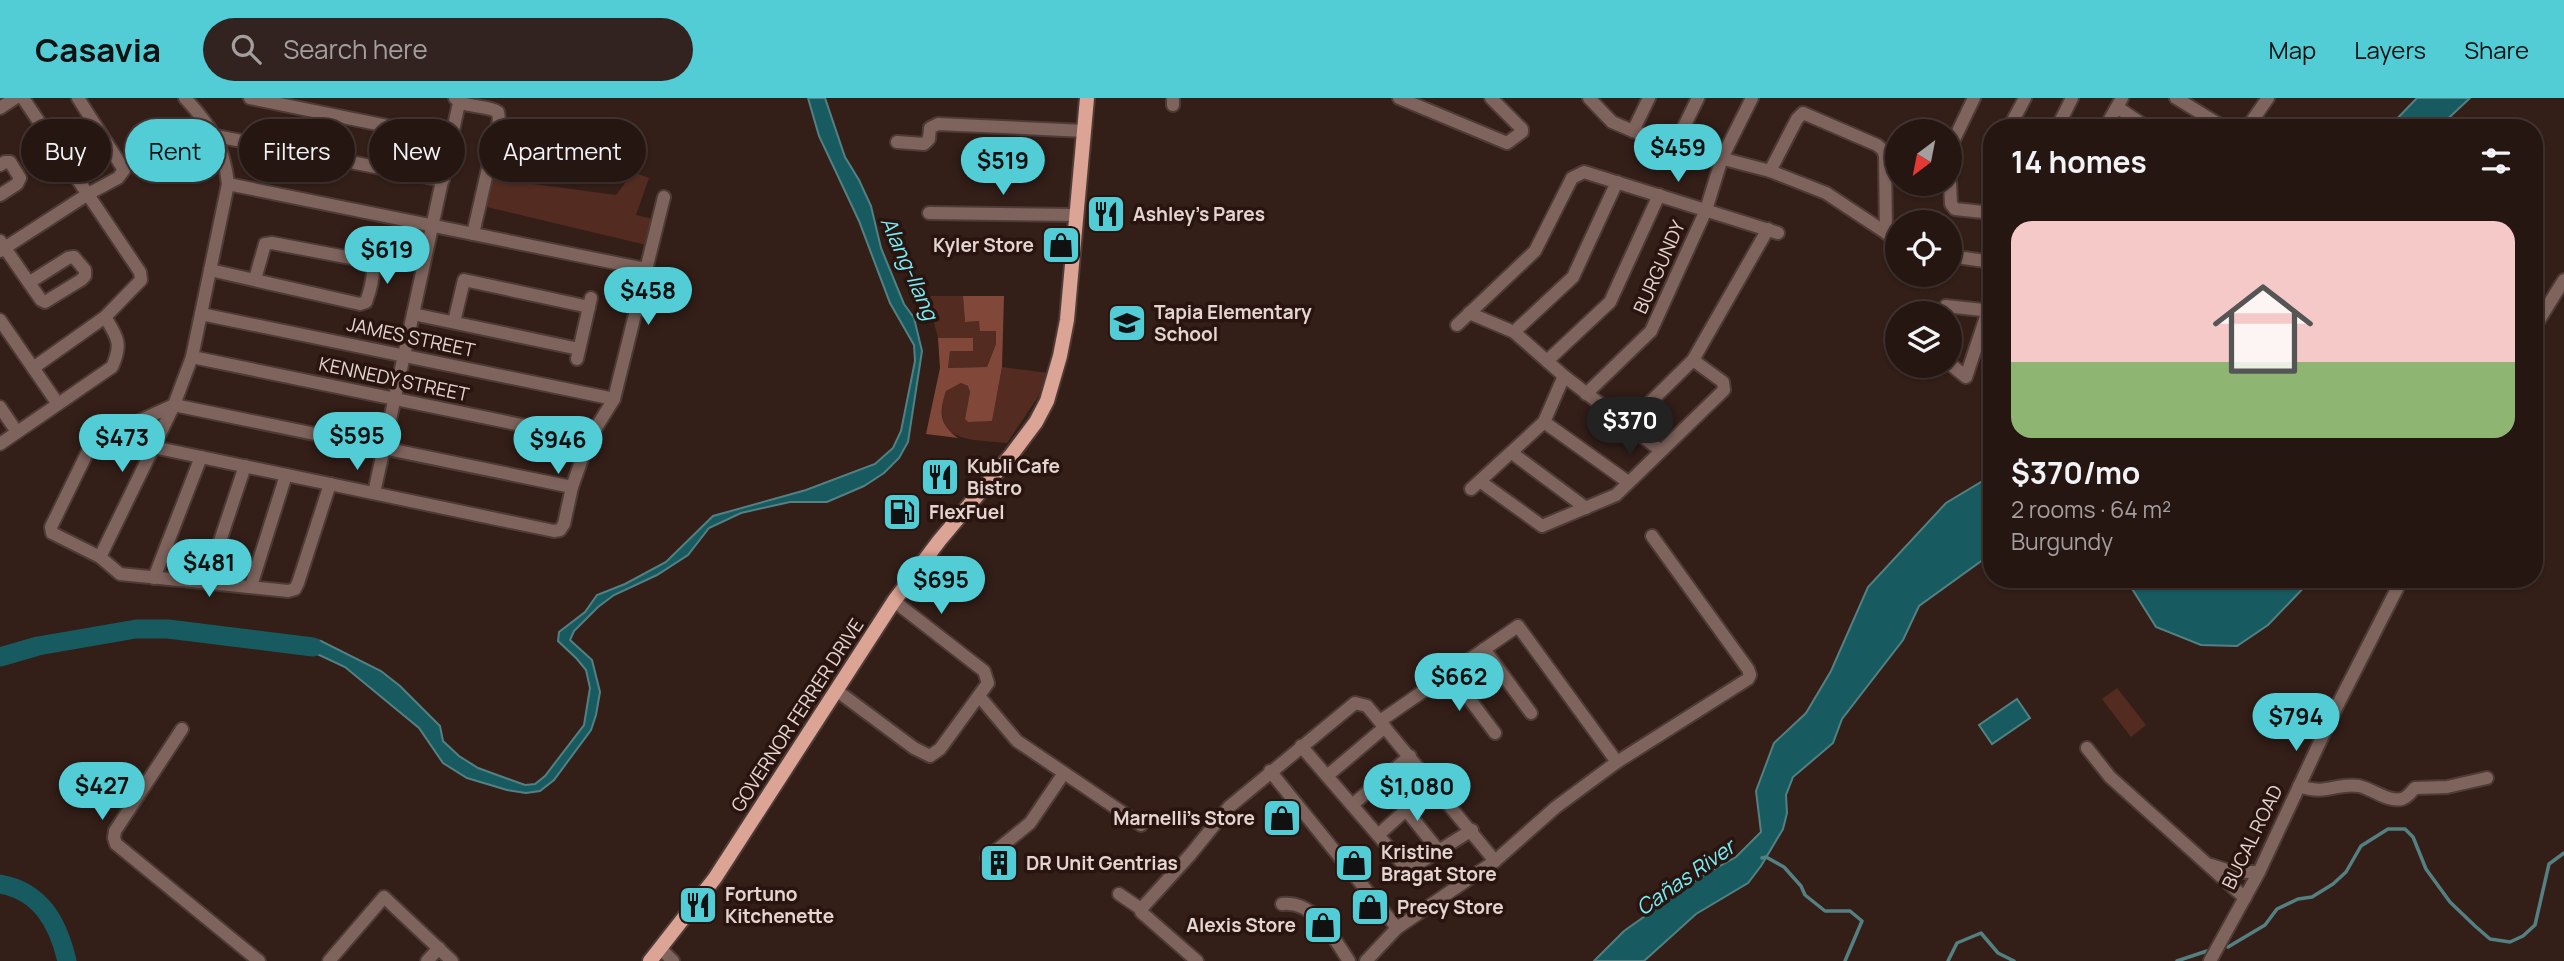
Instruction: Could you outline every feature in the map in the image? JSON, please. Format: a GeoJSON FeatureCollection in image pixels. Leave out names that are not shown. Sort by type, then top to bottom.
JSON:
{"type":"FeatureCollection","features":[{"type":"Feature","properties":{"kind":"main road","name":"GOVERNOR FERRER DRIVE"},"geometry":{"type":"LineString","coordinates":[[650,961],[715,878],[894,601],[939,541],[1021,443],[1047,401],[1067,320],[1087,98]]}},
{"type":"Feature","properties":{"kind":"street"},"geometry":{"type":"LineString","coordinates":[[0,108],[15,98]]}},
{"type":"Feature","properties":{"kind":"street"},"geometry":{"type":"LineString","coordinates":[[23,98],[140,272],[141,280],[105,317],[33,368]]}},
{"type":"Feature","properties":{"kind":"street"},"geometry":{"type":"LineString","coordinates":[[30,282],[2,247],[118,178],[124,170],[78,98]]}},
{"type":"Feature","properties":{"kind":"street"},"geometry":{"type":"LineString","coordinates":[[185,98],[202,119]]}},
{"type":"Feature","properties":{"kind":"street"},"geometry":{"type":"LineString","coordinates":[[250,98],[369,122]]}},
{"type":"Feature","properties":{"kind":"street"},"geometry":{"type":"LineString","coordinates":[[1399,98],[1507,143],[1522,132],[1518,124],[1491,98]]}},
{"type":"Feature","properties":{"kind":"street"},"geometry":{"type":"LineString","coordinates":[[1633,131],[1649,98]]}},
{"type":"Feature","properties":{"kind":"street"},"geometry":{"type":"LineString","coordinates":[[1675,145],[1698,98]]}},
{"type":"Feature","properties":{"kind":"street","name":"BURGUNDY"},"geometry":{"type":"LineString","coordinates":[[1586,394],[1651,331],[1706,210],[1723,158],[1752,98]]}},
{"type":"Feature","properties":{"kind":"street"},"geometry":{"type":"LineString","coordinates":[[1962,123],[1974,98]]}},
{"type":"Feature","properties":{"kind":"street"},"geometry":{"type":"LineString","coordinates":[[2014,119],[2025,98]]}},
{"type":"Feature","properties":{"kind":"street"},"geometry":{"type":"LineString","coordinates":[[2062,119],[2072,98]]}},
{"type":"Feature","properties":{"kind":"street"},"geometry":{"type":"LineString","coordinates":[[2176,98],[2210,119]]}},
{"type":"Feature","properties":{"kind":"street"},"geometry":{"type":"LineString","coordinates":[[2253,119],[2267,98]]}},
{"type":"Feature","properties":{"kind":"street"},"geometry":{"type":"LineString","coordinates":[[455,119],[457,100],[498,113],[499,120],[473,234]]}},
{"type":"Feature","properties":{"kind":"street"},"geometry":{"type":"LineString","coordinates":[[1595,101],[1612,122],[1675,145],[1770,171],[1826,193],[1885,233]]}},
{"type":"Feature","properties":{"kind":"street"},"geometry":{"type":"LineString","coordinates":[[2110,119],[2120,103],[2138,119]]}},
{"type":"Feature","properties":{"kind":"street"},"geometry":{"type":"LineString","coordinates":[[1770,171],[1797,119],[1803,113],[1884,150],[1889,210]]}},
{"type":"Feature","properties":{"kind":"street"},"geometry":{"type":"LineString","coordinates":[[897,142],[924,144],[929,139],[930,128],[938,124],[1085,131]]}},
{"type":"Feature","properties":{"kind":"street"},"geometry":{"type":"LineString","coordinates":[[225,138],[369,166]]}},
{"type":"Feature","properties":{"kind":"street"},"geometry":{"type":"LineString","coordinates":[[100,557],[174,405],[192,356],[228,184],[225,158]]}},
{"type":"Feature","properties":{"kind":"street"},"geometry":{"type":"LineString","coordinates":[[0,165],[10,162],[20,178],[17,184],[0,195]]}},
{"type":"Feature","properties":{"kind":"street"},"geometry":{"type":"LineString","coordinates":[[1457,325],[1535,251],[1572,178],[1584,172],[1773,231],[1693,360],[1627,425]]}},
{"type":"Feature","properties":{"kind":"street"},"geometry":{"type":"LineString","coordinates":[[374,493],[443,182]]}},
{"type":"Feature","properties":{"kind":"street"},"geometry":{"type":"LineString","coordinates":[[1514,332],[1573,277],[1617,182]]}},
{"type":"Feature","properties":{"kind":"street"},"geometry":{"type":"LineString","coordinates":[[228,184],[645,269]]}},
{"type":"Feature","properties":{"kind":"street"},"geometry":{"type":"LineString","coordinates":[[1547,361],[1609,302],[1659,195]]}},
{"type":"Feature","properties":{"kind":"street"},"geometry":{"type":"LineString","coordinates":[[1951,196],[1951,204],[1955,209],[1983,212]]}},
{"type":"Feature","properties":{"kind":"street"},"geometry":{"type":"LineString","coordinates":[[153,447],[554,531],[560,530],[589,439],[614,399],[663,197]]}},
{"type":"Feature","properties":{"kind":"street"},"geometry":{"type":"LineString","coordinates":[[929,212],[1075,215]]}},
{"type":"Feature","properties":{"kind":"street"},"geometry":{"type":"LineString","coordinates":[[210,270],[360,304],[366,302],[374,270],[373,264],[367,261],[272,243],[265,244],[262,250],[255,279]]}},
{"type":"Feature","properties":{"kind":"street"},"geometry":{"type":"LineString","coordinates":[[1962,258],[1983,261]]}},
{"type":"Feature","properties":{"kind":"street"},"geometry":{"type":"LineString","coordinates":[[413,314],[578,354],[590,303],[464,280],[454,322]]}},
{"type":"Feature","properties":{"kind":"street"},"geometry":{"type":"LineString","coordinates":[[2543,314],[2564,280]]}},
{"type":"Feature","properties":{"kind":"street"},"geometry":{"type":"LineString","coordinates":[[1962,308],[1983,310]]}},
{"type":"Feature","properties":{"kind":"street"},"geometry":{"type":"LineString","coordinates":[[1469,313],[1514,332],[1586,394],[1660,450]]}},
{"type":"Feature","properties":{"kind":"street","name":"JAMES STREET"},"geometry":{"type":"LineString","coordinates":[[201,314],[614,399]]}},
{"type":"Feature","properties":{"kind":"street"},"geometry":{"type":"LineString","coordinates":[[0,444],[112,367],[119,341],[105,317]]}},
{"type":"Feature","properties":{"kind":"street"},"geometry":{"type":"LineString","coordinates":[[0,320],[58,404]]}},
{"type":"Feature","properties":{"kind":"street"},"geometry":{"type":"LineString","coordinates":[[1962,373],[1966,376],[1983,330]]}},
{"type":"Feature","properties":{"kind":"street","name":"KENNEDY STREET"},"geometry":{"type":"LineString","coordinates":[[192,356],[589,439]]}},
{"type":"Feature","properties":{"kind":"street"},"geometry":{"type":"LineString","coordinates":[[1564,376],[1545,422],[1476,486],[1542,526],[1616,495],[1724,390],[1723,382],[1693,360]]}},
{"type":"Feature","properties":{"kind":"street"},"geometry":{"type":"LineString","coordinates":[[330,484],[295,589],[288,591],[120,574],[100,557],[55,536],[51,527],[89,449],[100,439],[174,405],[572,487]]}},
{"type":"Feature","properties":{"kind":"street"},"geometry":{"type":"LineString","coordinates":[[0,407],[17,432]]}},
{"type":"Feature","properties":{"kind":"street"},"geometry":{"type":"LineString","coordinates":[[1545,422],[1628,482]]}},
{"type":"Feature","properties":{"kind":"street"},"geometry":{"type":"LineString","coordinates":[[1512,453],[1586,508]]}},
{"type":"Feature","properties":{"kind":"street"},"geometry":{"type":"LineString","coordinates":[[154,578],[201,457]]}},
{"type":"Feature","properties":{"kind":"street"},"geometry":{"type":"LineString","coordinates":[[206,583],[245,466]]}},
{"type":"Feature","properties":{"kind":"street"},"geometry":{"type":"LineString","coordinates":[[251,586],[286,475]]}},
{"type":"Feature","properties":{"kind":"street"},"geometry":{"type":"LineString","coordinates":[[1366,961],[1397,928],[1495,861],[1556,807],[1616,762],[1748,680],[1750,675],[1653,536]]}},
{"type":"Feature","properties":{"kind":"street","name":"BUCAL ROAD"},"geometry":{"type":"LineString","coordinates":[[2210,961],[2259,872],[2398,588]]}},
{"type":"Feature","properties":{"kind":"street"},"geometry":{"type":"LineString","coordinates":[[836,690],[914,748],[930,756],[940,750],[988,683],[984,671],[894,601]]}},
{"type":"Feature","properties":{"kind":"street"},"geometry":{"type":"LineString","coordinates":[[1327,776],[1382,724],[1518,626],[1616,762]]}},
{"type":"Feature","properties":{"kind":"street"},"geometry":{"type":"LineString","coordinates":[[1484,649],[1531,713]]}},
{"type":"Feature","properties":{"kind":"street"},"geometry":{"type":"LineString","coordinates":[[1450,673],[1495,733]]}},
{"type":"Feature","properties":{"kind":"street"},"geometry":{"type":"LineString","coordinates":[[978,696],[1017,741],[1141,825]]}},
{"type":"Feature","properties":{"kind":"street"},"geometry":{"type":"LineString","coordinates":[[1141,909],[1229,807],[1354,703],[1367,706],[1495,861]]}},
{"type":"Feature","properties":{"kind":"street"},"geometry":{"type":"LineString","coordinates":[[182,729],[115,831],[114,838],[116,844],[255,960]]}},
{"type":"Feature","properties":{"kind":"street"},"geometry":{"type":"LineString","coordinates":[[1301,746],[1408,870],[1472,830]]}},
{"type":"Feature","properties":{"kind":"street"},"geometry":{"type":"LineString","coordinates":[[2087,748],[2110,778],[2245,898]]}},
{"type":"Feature","properties":{"kind":"street"},"geometry":{"type":"LineString","coordinates":[[1352,805],[1410,756]]}},
{"type":"Feature","properties":{"kind":"street"},"geometry":{"type":"LineString","coordinates":[[1270,771],[1397,928]]}},
{"type":"Feature","properties":{"kind":"street"},"geometry":{"type":"LineString","coordinates":[[986,858],[1030,823],[1064,772]]}},
{"type":"Feature","properties":{"kind":"street"},"geometry":{"type":"LineString","coordinates":[[2299,786],[2319,791],[2356,785],[2391,798],[2402,799],[2415,788],[2447,787],[2487,778]]}},
{"type":"Feature","properties":{"kind":"street"},"geometry":{"type":"LineString","coordinates":[[1378,835],[1434,785]]}},
{"type":"Feature","properties":{"kind":"street"},"geometry":{"type":"LineString","coordinates":[[1406,810],[1439,851]]}},
{"type":"Feature","properties":{"kind":"street"},"geometry":{"type":"LineString","coordinates":[[2205,863],[2233,872],[2259,872]]}},
{"type":"Feature","properties":{"kind":"street"},"geometry":{"type":"LineString","coordinates":[[1119,894],[1141,909],[1141,912],[1197,961]]}},
{"type":"Feature","properties":{"kind":"street"},"geometry":{"type":"LineString","coordinates":[[329,961],[384,897],[452,961]]}},
{"type":"Feature","properties":{"kind":"street"},"geometry":{"type":"LineString","coordinates":[[1282,904],[1292,902],[1311,912],[1331,934],[1349,961]]}},
{"type":"Feature","properties":{"kind":"street"},"geometry":{"type":"LineString","coordinates":[[427,961],[439,948]]}},
{"type":"Feature","properties":{"kind":"street"},"geometry":{"type":"LineString","coordinates":[[660,948],[673,961]]}},
{"type":"Feature","properties":{"kind":"shaded area"},"geometry":{"type":"Polygon","coordinates":[[[646,177],[649,178],[636,215],[653,219],[646,245],[487,207],[493,182],[518,182],[616,195],[626,182],[646,182],[646,177]]]}},
{"type":"Feature","properties":{"kind":"shaded area"},"geometry":{"type":"Polygon","coordinates":[[[927,296],[963,296],[965,322],[979,321],[996,330],[996,344],[987,367],[948,368],[950,351],[973,338],[938,338],[927,296]]]}},
{"type":"Feature","properties":{"kind":"shaded area"},"geometry":{"type":"Polygon","coordinates":[[[963,296],[1004,296],[1002,367],[992,421],[968,422],[965,419],[970,392],[968,386],[961,383],[946,391],[942,406],[944,423],[958,438],[926,434],[940,368],[938,338],[973,338],[973,351],[950,351],[948,368],[987,367],[996,344],[996,331],[980,331],[979,321],[965,322],[963,296]]]}},
{"type":"Feature","properties":{"kind":"shaded area"},"geometry":{"type":"Polygon","coordinates":[[[1002,367],[1049,373],[1038,397],[1007,443],[967,438],[948,429],[943,420],[942,408],[946,391],[961,383],[968,386],[970,392],[965,419],[968,422],[992,420],[1002,367]]]}},
{"type":"Feature","properties":{"kind":"shaded area"},"geometry":{"type":"Polygon","coordinates":[[[2117,688],[2146,725],[2131,737],[2102,699],[2117,688]]]}},
{"type":"Feature","properties":{"kind":"water"},"geometry":{"type":"Polygon","coordinates":[[[808,98],[825,98],[845,157],[871,206],[881,248],[904,304],[914,318],[922,351],[908,442],[899,458],[884,473],[864,486],[827,502],[790,502],[741,513],[709,528],[688,555],[657,575],[614,595],[598,607],[574,631],[570,640],[592,660],[600,692],[596,715],[591,730],[554,780],[540,791],[526,793],[467,778],[443,763],[419,728],[345,667],[313,652],[287,650],[291,636],[321,641],[381,671],[440,726],[443,741],[459,756],[478,768],[525,785],[535,784],[545,776],[584,725],[590,688],[586,670],[558,641],[559,632],[585,612],[597,595],[625,584],[666,562],[713,516],[806,490],[875,464],[893,448],[901,431],[915,361],[914,345],[890,303],[859,221],[819,136],[808,98]]]}},
{"type":"Feature","properties":{"kind":"water"},"geometry":{"type":"Polygon","coordinates":[[[2417,98],[2470,98],[2448,119],[2397,119],[2417,98]]]}},
{"type":"Feature","properties":{"kind":"water"},"geometry":{"type":"Polygon","coordinates":[[[1983,481],[1983,560],[1919,606],[1903,640],[1842,719],[1833,743],[1793,777],[1786,795],[1787,813],[1783,829],[1748,883],[1696,914],[1644,961],[1594,961],[1624,931],[1700,877],[1736,857],[1761,832],[1756,791],[1774,743],[1806,713],[1831,671],[1868,587],[1946,503],[1983,481]]]}},
{"type":"Feature","properties":{"kind":"water"},"geometry":{"type":"Polygon","coordinates":[[[2132,588],[2303,588],[2268,625],[2237,646],[2201,645],[2156,627],[2132,588]]]}},
{"type":"Feature","properties":{"kind":"water"},"geometry":{"type":"Polygon","coordinates":[[[2017,699],[2030,718],[1992,744],[1979,725],[2017,699]]]}},
{"type":"Feature","properties":{"kind":"waterway"},"geometry":{"type":"LineString","coordinates":[[0,657],[38,646],[136,629],[168,629],[313,647]]}},
{"type":"Feature","properties":{"kind":"waterway"},"geometry":{"type":"LineString","coordinates":[[2228,947],[2265,925],[2277,909],[2298,899],[2312,897],[2333,884],[2346,872],[2361,846],[2388,829],[2405,829],[2413,837],[2426,869],[2450,902],[2475,926],[2490,939],[2510,942],[2523,936],[2535,925],[2549,864],[2564,853]]}},
{"type":"Feature","properties":{"kind":"waterway"},"geometry":{"type":"LineString","coordinates":[[1762,858],[1766,857],[1784,867],[1801,886],[1805,895],[1825,911],[1850,911],[1862,921],[1845,961]]}},
{"type":"Feature","properties":{"kind":"waterway"},"geometry":{"type":"LineString","coordinates":[[0,884],[27,894],[46,911],[53,922],[67,961]]}},
{"type":"Feature","properties":{"kind":"waterway"},"geometry":{"type":"LineString","coordinates":[[1948,961],[1957,943],[1981,933],[1998,953],[2014,961]]}},
{"type":"Feature","properties":{"kind":"waterway"},"geometry":{"type":"LineString","coordinates":[[2177,961],[2207,951]]}},
{"type":"Feature","properties":{"kind":"place","name":"Ashley's Pares"},"geometry":{"type":"Point","coordinates":[1106,214]}},
{"type":"Feature","properties":{"kind":"place","name":"Kyler Store"},"geometry":{"type":"Point","coordinates":[1061,245]}},
{"type":"Feature","properties":{"kind":"place","name":"Tapia Elementary School"},"geometry":{"type":"Point","coordinates":[1127,323]}},
{"type":"Feature","properties":{"kind":"place","name":"Kubli Cafe Bistro"},"geometry":{"type":"Point","coordinates":[940,477]}},
{"type":"Feature","properties":{"kind":"place","name":"FlexFuel"},"geometry":{"type":"Point","coordinates":[902,512]}},
{"type":"Feature","properties":{"kind":"place","name":"Marnelli's Store"},"geometry":{"type":"Point","coordinates":[1282,818]}},
{"type":"Feature","properties":{"kind":"place","name":"DR Unit Gentrias"},"geometry":{"type":"Point","coordinates":[999,863]}},
{"type":"Feature","properties":{"kind":"place","name":"Kristine Bragat Store"},"geometry":{"type":"Point","coordinates":[1354,863]}},
{"type":"Feature","properties":{"kind":"place","name":"Fortuno Kitchenette"},"geometry":{"type":"Point","coordinates":[698,905]}},
{"type":"Feature","properties":{"kind":"place","name":"Precy Store"},"geometry":{"type":"Point","coordinates":[1370,907]}},
{"type":"Feature","properties":{"kind":"place","name":"Alexis Store"},"geometry":{"type":"Point","coordinates":[1323,925]}},
{"type":"Feature","properties":{"kind":"water label","name":"Alang-Ilang"},"geometry":{"type":"Point","coordinates":[910,268]}},
{"type":"Feature","properties":{"kind":"water label","name":"Cañas River"},"geometry":{"type":"Point","coordinates":[1685,877]}}]}
